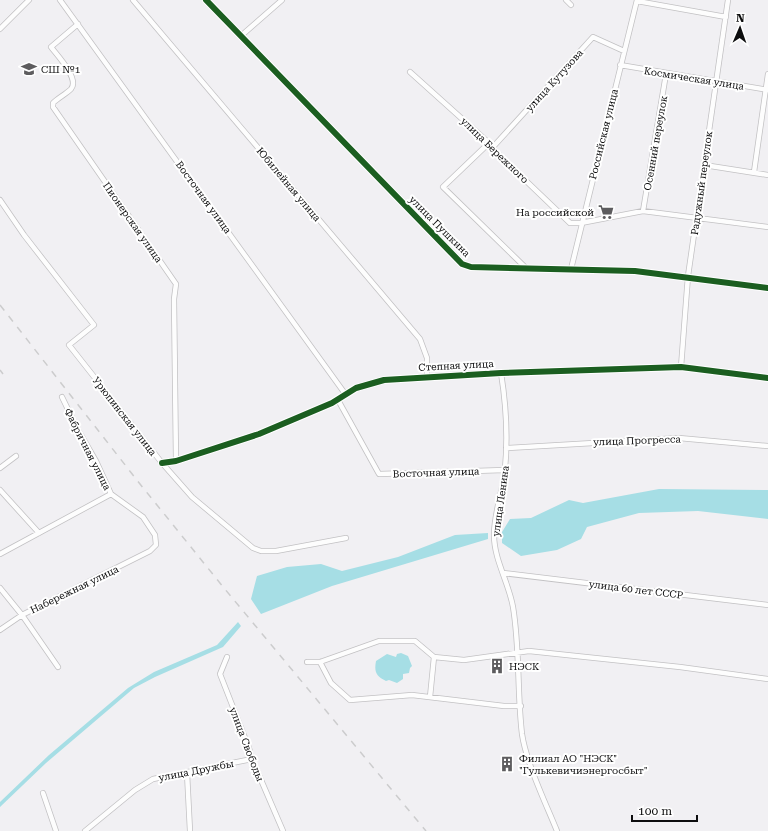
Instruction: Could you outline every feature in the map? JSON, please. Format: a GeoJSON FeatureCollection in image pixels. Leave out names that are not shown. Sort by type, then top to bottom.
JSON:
{"type":"FeatureCollection","features":[{"type":"Feature","properties":{"kind":"street"},"geometry":{"type":"LineString","coordinates":[[0,29],[29,0]]}},
{"type":"Feature","properties":{"kind":"street","name":"Восточная улица"},"geometry":{"type":"LineString","coordinates":[[60,0],[346,395]]}},
{"type":"Feature","properties":{"kind":"street","name":"Юбилейная улица"},"geometry":{"type":"LineString","coordinates":[[133,0],[420,339],[427,358],[427,376]]}},
{"type":"Feature","properties":{"kind":"street","name":"улица Пушкина"},"geometry":{"type":"LineString","coordinates":[[206,0],[242,35],[462,264],[472,267],[635,271],[688,276],[768,288]]}},
{"type":"Feature","properties":{"kind":"street"},"geometry":{"type":"LineString","coordinates":[[242,35],[282,0]]}},
{"type":"Feature","properties":{"kind":"street"},"geometry":{"type":"LineString","coordinates":[[566,0],[571,4]]}},
{"type":"Feature","properties":{"kind":"street","name":"Радужный переулок"},"geometry":{"type":"LineString","coordinates":[[681,367],[688,276],[728,0]]}},
{"type":"Feature","properties":{"kind":"street"},"geometry":{"type":"LineString","coordinates":[[637,1],[726,17]]}},
{"type":"Feature","properties":{"kind":"street","name":"Российская улица"},"geometry":{"type":"LineString","coordinates":[[571,269],[620,65],[637,1]]}},
{"type":"Feature","properties":{"kind":"street","name":"Пионерская улица"},"geometry":{"type":"LineString","coordinates":[[78,24],[50,46],[71,75],[73,83],[72,89],[53,103],[53,107],[176,284],[174,299],[176,461]]}},
{"type":"Feature","properties":{"kind":"street","name":"улица Кутузова"},"geometry":{"type":"LineString","coordinates":[[493,147],[593,37],[624,51]]}},
{"type":"Feature","properties":{"kind":"street","name":"Космическая улица"},"geometry":{"type":"LineString","coordinates":[[620,65],[767,90]]}},
{"type":"Feature","properties":{"kind":"street","name":"улица Бережного"},"geometry":{"type":"LineString","coordinates":[[410,72],[489,143],[570,223],[581,224]]}},
{"type":"Feature","properties":{"kind":"street","name":"Осенний переулок"},"geometry":{"type":"LineString","coordinates":[[643,211],[666,74]]}},
{"type":"Feature","properties":{"kind":"street"},"geometry":{"type":"LineString","coordinates":[[754,172],[767,90],[768,74]]}},
{"type":"Feature","properties":{"kind":"street"},"geometry":{"type":"LineString","coordinates":[[489,143],[443,188],[526,268]]}},
{"type":"Feature","properties":{"kind":"street"},"geometry":{"type":"LineString","coordinates":[[704,165],[768,175]]}},
{"type":"Feature","properties":{"kind":"street","name":"Урюпинская улица"},"geometry":{"type":"LineString","coordinates":[[0,200],[24,235],[94,325],[69,345],[162,463],[192,497],[253,548],[260,551],[276,551],[346,538]]}},
{"type":"Feature","properties":{"kind":"street"},"geometry":{"type":"LineString","coordinates":[[581,224],[643,211],[768,227]]}},
{"type":"Feature","properties":{"kind":"street","name":"Степная улица"},"geometry":{"type":"LineString","coordinates":[[162,463],[176,461],[259,434],[338,400],[356,388],[384,380],[501,372],[681,367],[768,378]]}},
{"type":"Feature","properties":{"kind":"street","name":"улица Ленина"},"geometry":{"type":"LineString","coordinates":[[501,372],[505,397],[506,448],[505,470],[494,535],[498,560],[509,586],[513,609],[518,651],[522,735],[532,769],[556,831]]}},
{"type":"Feature","properties":{"kind":"street","name":"Фабричная улица"},"geometry":{"type":"LineString","coordinates":[[62,397],[77,428],[96,461],[111,494],[143,517],[155,535],[156,544],[150,551]]}},
{"type":"Feature","properties":{"kind":"street","name":"Восточная улица"},"geometry":{"type":"LineString","coordinates":[[338,400],[379,474],[505,470]]}},
{"type":"Feature","properties":{"kind":"street","name":"улица Прогресса"},"geometry":{"type":"LineString","coordinates":[[506,448],[679,438],[768,446]]}},
{"type":"Feature","properties":{"kind":"street"},"geometry":{"type":"LineString","coordinates":[[0,468],[16,456]]}},
{"type":"Feature","properties":{"kind":"street"},"geometry":{"type":"LineString","coordinates":[[0,490],[39,533]]}},
{"type":"Feature","properties":{"kind":"street"},"geometry":{"type":"LineString","coordinates":[[0,554],[111,494]]}},
{"type":"Feature","properties":{"kind":"street","name":"Набережная улица"},"geometry":{"type":"LineString","coordinates":[[0,630],[22,615],[150,551]]}},
{"type":"Feature","properties":{"kind":"street","name":"улица 60 лет СССР"},"geometry":{"type":"LineString","coordinates":[[503,573],[768,605]]}},
{"type":"Feature","properties":{"kind":"street"},"geometry":{"type":"LineString","coordinates":[[0,588],[22,615],[58,667]]}},
{"type":"Feature","properties":{"kind":"street"},"geometry":{"type":"LineString","coordinates":[[307,662],[320,662],[380,641],[415,641],[434,657],[464,660],[518,651],[529,651],[680,667],[768,679]]}},
{"type":"Feature","properties":{"kind":"street","name":"улица Свободы"},"geometry":{"type":"LineString","coordinates":[[227,657],[220,674],[252,759],[283,831]]}},
{"type":"Feature","properties":{"kind":"street"},"geometry":{"type":"LineString","coordinates":[[430,697],[434,657]]}},
{"type":"Feature","properties":{"kind":"street"},"geometry":{"type":"LineString","coordinates":[[320,662],[332,683],[350,700],[412,695],[504,706],[521,706]]}},
{"type":"Feature","properties":{"kind":"street","name":"улица Дружбы"},"geometry":{"type":"LineString","coordinates":[[85,831],[135,790],[153,779],[252,759]]}},
{"type":"Feature","properties":{"kind":"street"},"geometry":{"type":"LineString","coordinates":[[187,773],[190,831]]}},
{"type":"Feature","properties":{"kind":"street"},"geometry":{"type":"LineString","coordinates":[[43,793],[56,831]]}},
{"type":"Feature","properties":{"kind":"water"},"geometry":{"type":"Polygon","coordinates":[[[659,489],[768,490],[768,519],[698,511],[639,513],[587,527],[581,539],[557,550],[521,556],[502,543],[502,532],[510,519],[531,518],[569,500],[583,503],[659,489]]]}},
{"type":"Feature","properties":{"kind":"water"},"geometry":{"type":"Polygon","coordinates":[[[488,533],[488,539],[332,586],[261,614],[251,599],[257,576],[287,567],[321,564],[342,571],[398,557],[455,535],[488,533]]]}},
{"type":"Feature","properties":{"kind":"water"},"geometry":{"type":"Polygon","coordinates":[[[238,622],[241,626],[223,647],[155,677],[134,688],[46,763],[0,807],[0,802],[49,755],[128,688],[154,672],[217,645],[238,622]]]}},
{"type":"Feature","properties":{"kind":"water"},"geometry":{"type":"Polygon","coordinates":[[[401,653],[408,656],[412,666],[409,673],[403,674],[403,679],[397,683],[389,680],[386,681],[376,673],[376,661],[387,654],[396,657],[397,654],[401,653]]]}},
{"type":"Feature","properties":{"kind":"railway"},"geometry":{"type":"LineString","coordinates":[[0,305],[140,484],[224,588],[426,831]]}},
{"type":"Feature","properties":{"kind":"railway"},"geometry":{"type":"LineString","coordinates":[[0,370],[3,374]]}},
{"type":"Feature","properties":{"kind":"cycle path"},"geometry":{"type":"LineString","coordinates":[[206,0],[462,264],[471,267],[635,271],[768,288]]}},
{"type":"Feature","properties":{"kind":"cycle path"},"geometry":{"type":"LineString","coordinates":[[162,463],[176,461],[259,434],[332,403],[356,388],[384,380],[501,373],[681,367],[768,378]]}},
{"type":"Feature","properties":{"kind":"place","name":"СШ №1"},"geometry":{"type":"Point","coordinates":[29,69]}},
{"type":"Feature","properties":{"kind":"place","name":"На российской"},"geometry":{"type":"Point","coordinates":[606,212]}},
{"type":"Feature","properties":{"kind":"place","name":"НЭСК"},"geometry":{"type":"Point","coordinates":[497,666]}},
{"type":"Feature","properties":{"kind":"place","name":"Филиал АО \"НЭСК\" \"Гулькевичиэнергосбыт\""},"geometry":{"type":"Point","coordinates":[507,764]}}]}
